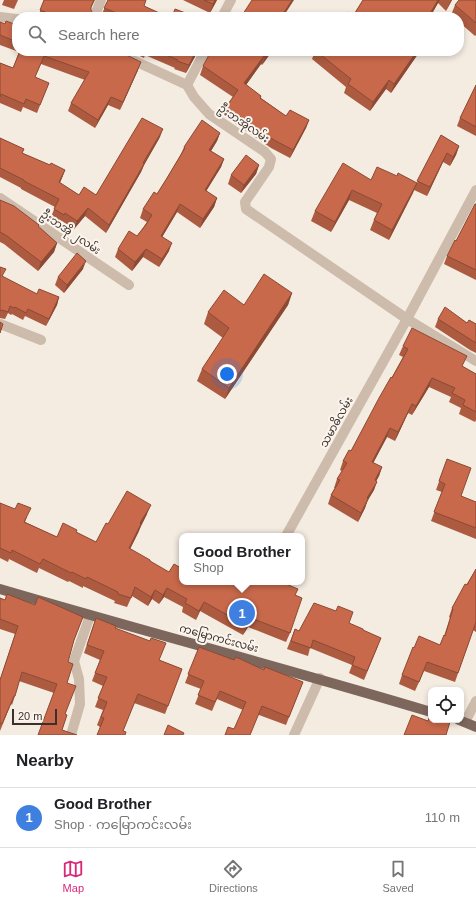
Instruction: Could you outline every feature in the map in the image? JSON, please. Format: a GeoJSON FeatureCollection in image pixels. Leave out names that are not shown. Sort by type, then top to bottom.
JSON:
{"type":"FeatureCollection","features":[{"type":"Feature","properties":{"kind":"main road","name":"ကမြောကင်းလမ်း"},"geometry":{"type":"LineString","coordinates":[[0,589],[90,616],[320,678],[428,711]]}},
{"type":"Feature","properties":{"kind":"main road"},"geometry":{"type":"LineString","coordinates":[[464,722],[476,727]]}},
{"type":"Feature","properties":{"kind":"street"},"geometry":{"type":"LineString","coordinates":[[96,12],[101,0]]}},
{"type":"Feature","properties":{"kind":"street"},"geometry":{"type":"LineString","coordinates":[[225,12],[231,0]]}},
{"type":"Feature","properties":{"kind":"street"},"geometry":{"type":"LineString","coordinates":[[0,17],[12,18]]}},
{"type":"Feature","properties":{"kind":"street"},"geometry":{"type":"LineString","coordinates":[[125,56],[187,85],[202,56]]}},
{"type":"Feature","properties":{"kind":"street","name":"ဦးဘအိုလမ်း"},"geometry":{"type":"LineString","coordinates":[[187,85],[194,97],[209,114],[265,152],[271,159],[269,167],[245,202],[246,209],[407,319]]}},
{"type":"Feature","properties":{"kind":"street","name":"သမာဓိလမ်း"},"geometry":{"type":"LineString","coordinates":[[288,533],[407,319],[476,190]]}},
{"type":"Feature","properties":{"kind":"street","name":"ဦးဘအို ၂လမ်း"},"geometry":{"type":"LineString","coordinates":[[0,198],[129,285]]}},
{"type":"Feature","properties":{"kind":"street"},"geometry":{"type":"LineString","coordinates":[[407,319],[476,361]]}},
{"type":"Feature","properties":{"kind":"street"},"geometry":{"type":"LineString","coordinates":[[0,324],[41,340]]}},
{"type":"Feature","properties":{"kind":"street"},"geometry":{"type":"LineString","coordinates":[[71,735],[80,704],[79,679],[74,661],[90,616]]}},
{"type":"Feature","properties":{"kind":"street"},"geometry":{"type":"LineString","coordinates":[[294,735],[320,678]]}},
{"type":"Feature","properties":{"kind":"street"},"geometry":{"type":"LineString","coordinates":[[464,718],[476,701]]}},
{"type":"Feature","properties":{"kind":"building"},"geometry":{"type":"Polygon","coordinates":[[[44,0],[94,0],[91,7],[92,12],[45,12],[40,10],[44,0]]]}},
{"type":"Feature","properties":{"kind":"building"},"geometry":{"type":"Polygon","coordinates":[[[108,0],[146,0],[144,6],[157,12],[114,12],[104,8],[108,0]]]}},
{"type":"Feature","properties":{"kind":"building"},"geometry":{"type":"Polygon","coordinates":[[[204,0],[215,0],[213,4],[204,0]]]}},
{"type":"Feature","properties":{"kind":"building"},"geometry":{"type":"Polygon","coordinates":[[[252,0],[292,0],[284,12],[244,12],[252,0]]]}},
{"type":"Feature","properties":{"kind":"building"},"geometry":{"type":"Polygon","coordinates":[[[363,0],[438,0],[431,12],[356,12],[363,0]]]}},
{"type":"Feature","properties":{"kind":"building"},"geometry":{"type":"Polygon","coordinates":[[[459,0],[476,0],[476,23],[464,12],[455,5],[459,0]]]}},
{"type":"Feature","properties":{"kind":"building"},"geometry":{"type":"Polygon","coordinates":[[[175,9],[183,12],[174,12],[175,9]]]}},
{"type":"Feature","properties":{"kind":"building"},"geometry":{"type":"Polygon","coordinates":[[[6,21],[12,23],[12,40],[0,35],[0,22],[5,24],[6,21]]]}},
{"type":"Feature","properties":{"kind":"building"},"geometry":{"type":"Polygon","coordinates":[[[18,56],[44,56],[35,77],[49,83],[40,105],[26,99],[24,104],[1,94],[0,97],[0,63],[13,68],[18,56]]]}},
{"type":"Feature","properties":{"kind":"building"},"geometry":{"type":"Polygon","coordinates":[[[44,56],[128,56],[141,62],[123,102],[111,97],[98,120],[71,103],[89,72],[44,56]]]}},
{"type":"Feature","properties":{"kind":"building"},"geometry":{"type":"Polygon","coordinates":[[[169,56],[194,56],[189,65],[177,61],[178,60],[169,56]]]}},
{"type":"Feature","properties":{"kind":"building"},"geometry":{"type":"Polygon","coordinates":[[[208,56],[264,56],[244,83],[261,96],[260,98],[286,116],[290,110],[309,120],[293,150],[274,140],[226,107],[238,90],[203,66],[208,56]]]}},
{"type":"Feature","properties":{"kind":"building"},"geometry":{"type":"Polygon","coordinates":[[[322,56],[414,56],[394,84],[389,80],[373,102],[348,84],[351,79],[322,56]]]}},
{"type":"Feature","properties":{"kind":"building"},"geometry":{"type":"Polygon","coordinates":[[[476,85],[476,127],[460,118],[476,85]]]}},
{"type":"Feature","properties":{"kind":"building"},"geometry":{"type":"Polygon","coordinates":[[[142,118],[163,129],[109,225],[88,208],[77,221],[65,213],[64,215],[54,209],[59,199],[0,168],[0,138],[24,149],[22,153],[50,165],[51,163],[65,170],[59,182],[79,195],[84,187],[96,195],[142,118]]]}},
{"type":"Feature","properties":{"kind":"building"},"geometry":{"type":"Polygon","coordinates":[[[202,120],[220,133],[209,150],[224,159],[205,190],[217,198],[203,219],[180,204],[161,236],[172,243],[162,259],[146,249],[135,262],[118,249],[129,231],[137,236],[145,226],[152,215],[143,209],[154,192],[157,194],[185,148],[184,147],[202,120]]]}},
{"type":"Feature","properties":{"kind":"building"},"geometry":{"type":"Polygon","coordinates":[[[441,135],[459,146],[453,157],[447,153],[430,187],[417,181],[441,135]]]}},
{"type":"Feature","properties":{"kind":"building"},"geometry":{"type":"Polygon","coordinates":[[[246,155],[259,165],[244,185],[231,175],[246,155]]]}},
{"type":"Feature","properties":{"kind":"building"},"geometry":{"type":"Polygon","coordinates":[[[343,163],[371,180],[377,167],[397,176],[398,173],[417,183],[392,230],[374,220],[382,204],[352,190],[335,222],[315,211],[343,163]]]}},
{"type":"Feature","properties":{"kind":"building"},"geometry":{"type":"Polygon","coordinates":[[[0,200],[14,206],[39,225],[38,226],[57,243],[41,262],[0,232],[0,200]]]}},
{"type":"Feature","properties":{"kind":"building"},"geometry":{"type":"Polygon","coordinates":[[[476,204],[476,270],[447,256],[476,204]]]}},
{"type":"Feature","properties":{"kind":"building"},"geometry":{"type":"Polygon","coordinates":[[[77,253],[86,261],[67,285],[58,277],[77,253]]]}},
{"type":"Feature","properties":{"kind":"building"},"geometry":{"type":"Polygon","coordinates":[[[0,267],[6,269],[2,276],[37,294],[39,289],[59,297],[49,319],[28,309],[26,313],[10,306],[8,312],[2,310],[0,311],[0,267]]]}},
{"type":"Feature","properties":{"kind":"building"},"geometry":{"type":"Polygon","coordinates":[[[264,274],[292,293],[229,388],[202,369],[229,328],[208,312],[224,290],[244,305],[264,274]]]}},
{"type":"Feature","properties":{"kind":"building"},"geometry":{"type":"Polygon","coordinates":[[[445,307],[467,323],[469,320],[476,324],[476,343],[438,319],[445,307]]]}},
{"type":"Feature","properties":{"kind":"building"},"geometry":{"type":"Polygon","coordinates":[[[0,322],[3,324],[0,333],[0,322]]]}},
{"type":"Feature","properties":{"kind":"building"},"geometry":{"type":"Polygon","coordinates":[[[412,328],[467,356],[462,366],[476,374],[476,412],[463,405],[465,400],[452,393],[455,388],[432,378],[416,406],[412,404],[398,432],[390,428],[372,462],[382,467],[375,480],[377,482],[367,498],[368,499],[361,513],[331,495],[340,480],[337,479],[347,463],[343,461],[349,450],[351,451],[379,398],[408,349],[403,346],[412,328]]]}},
{"type":"Feature","properties":{"kind":"building"},"geometry":{"type":"Polygon","coordinates":[[[447,459],[471,468],[461,496],[476,502],[476,528],[434,512],[445,484],[439,481],[447,459]]]}},
{"type":"Feature","properties":{"kind":"building"},"geometry":{"type":"Polygon","coordinates":[[[127,491],[151,505],[140,523],[141,524],[129,548],[169,572],[174,564],[179,567],[179,585],[288,585],[298,589],[295,595],[302,598],[290,633],[251,618],[247,626],[204,602],[199,611],[185,603],[187,599],[167,588],[163,595],[155,590],[151,597],[135,587],[131,598],[118,594],[118,592],[87,577],[86,579],[72,572],[71,573],[43,559],[40,564],[12,550],[11,553],[0,548],[0,503],[15,509],[18,503],[31,508],[24,522],[57,537],[63,523],[77,530],[76,532],[96,542],[106,523],[108,524],[127,491]]]}},
{"type":"Feature","properties":{"kind":"building"},"geometry":{"type":"Polygon","coordinates":[[[476,569],[476,622],[458,673],[427,662],[419,682],[402,675],[419,636],[440,645],[444,635],[445,636],[453,609],[452,608],[465,584],[467,585],[476,569]]]}},
{"type":"Feature","properties":{"kind":"building"},"geometry":{"type":"Polygon","coordinates":[[[7,594],[35,605],[38,597],[83,617],[74,640],[68,662],[73,664],[67,683],[76,686],[65,714],[67,715],[62,730],[77,735],[38,735],[57,684],[22,672],[15,696],[2,724],[0,723],[0,680],[18,626],[0,619],[0,598],[5,600],[7,594]]]}},
{"type":"Feature","properties":{"kind":"building"},"geometry":{"type":"Polygon","coordinates":[[[314,603],[336,611],[338,606],[353,612],[349,623],[381,638],[367,671],[352,665],[355,657],[313,640],[311,648],[291,641],[295,629],[299,631],[314,603]]]}},
{"type":"Feature","properties":{"kind":"building"},"geometry":{"type":"Polygon","coordinates":[[[96,618],[116,626],[115,628],[150,641],[151,638],[166,643],[159,660],[182,669],[168,706],[138,694],[123,731],[126,732],[125,735],[97,735],[104,718],[101,717],[107,702],[98,698],[107,677],[95,673],[104,651],[87,645],[96,618]]]}},
{"type":"Feature","properties":{"kind":"building"},"geometry":{"type":"Polygon","coordinates":[[[199,647],[234,660],[236,657],[264,670],[265,667],[303,682],[289,717],[262,706],[250,735],[225,735],[228,727],[234,729],[246,702],[220,691],[215,702],[198,695],[204,681],[188,674],[199,647]]]}},
{"type":"Feature","properties":{"kind":"building"},"geometry":{"type":"Polygon","coordinates":[[[412,715],[428,721],[428,723],[450,723],[446,735],[404,735],[412,715]]]}},
{"type":"Feature","properties":{"kind":"building"},"geometry":{"type":"Polygon","coordinates":[[[168,725],[184,733],[183,735],[164,735],[168,725]]]}},
{"type":"Feature","properties":{"kind":"place","name":"Good Brother"},"geometry":{"type":"Point","coordinates":[242,613]}}]}
